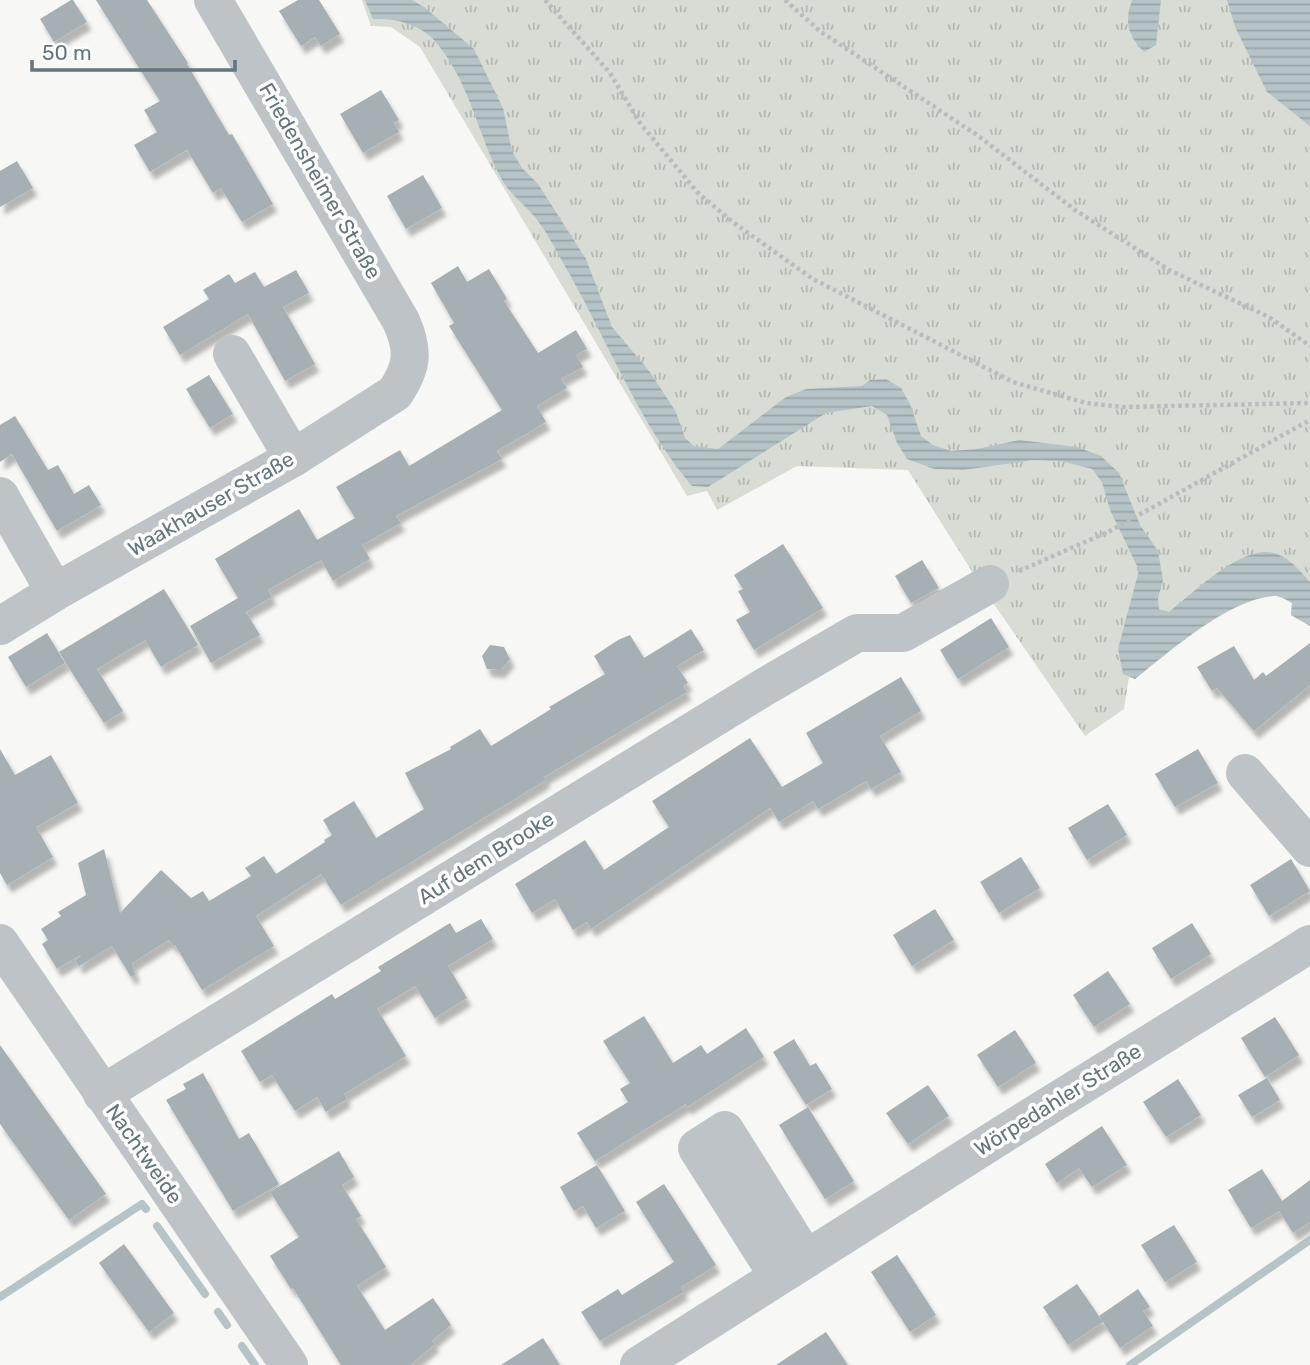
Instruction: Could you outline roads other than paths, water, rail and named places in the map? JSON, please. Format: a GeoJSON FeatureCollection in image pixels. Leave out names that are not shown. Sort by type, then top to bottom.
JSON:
{"type":"FeatureCollection","features":[{"type":"Feature","properties":{"kind":"street","name":"Friedensheimer Straße"},"geometry":{"type":"LineString","coordinates":[[214,0],[401,321],[409,339],[411,358],[408,367]]}},
{"type":"Feature","properties":{"kind":"street"},"geometry":{"type":"LineString","coordinates":[[232,354],[293,458]]}},
{"type":"Feature","properties":{"kind":"street","name":"Waakhauser Straße"},"geometry":{"type":"LineString","coordinates":[[0,626],[55,592],[293,458],[395,393],[406,377],[408,367]]}},
{"type":"Feature","properties":{"kind":"street"},"geometry":{"type":"LineString","coordinates":[[0,496],[55,592]]}},
{"type":"Feature","properties":{"kind":"street","name":"Auf dem Brooke"},"geometry":{"type":"LineString","coordinates":[[102,1094],[857,632],[903,633],[990,584]]}},
{"type":"Feature","properties":{"kind":"street"},"geometry":{"type":"LineString","coordinates":[[1245,773],[1310,848]]}},
{"type":"Feature","properties":{"kind":"street","name":"Nachtweide"},"geometry":{"type":"LineString","coordinates":[[0,943],[289,1365]]}},
{"type":"Feature","properties":{"kind":"street","name":"Wörpedahler Straße"},"geometry":{"type":"LineString","coordinates":[[639,1365],[1310,944]]}},
{"type":"Feature","properties":{"kind":"waterway"},"geometry":{"type":"LineString","coordinates":[[0,1297],[142,1204],[146,1209]]}},
{"type":"Feature","properties":{"kind":"waterway"},"geometry":{"type":"LineString","coordinates":[[157,1226],[205,1294]]}},
{"type":"Feature","properties":{"kind":"waterway"},"geometry":{"type":"LineString","coordinates":[[1130,1365],[1310,1240]]}},
{"type":"Feature","properties":{"kind":"waterway"},"geometry":{"type":"LineString","coordinates":[[218,1312],[227,1325]]}},
{"type":"Feature","properties":{"kind":"waterway"},"geometry":{"type":"LineString","coordinates":[[242,1346],[255,1365]]}}]}
